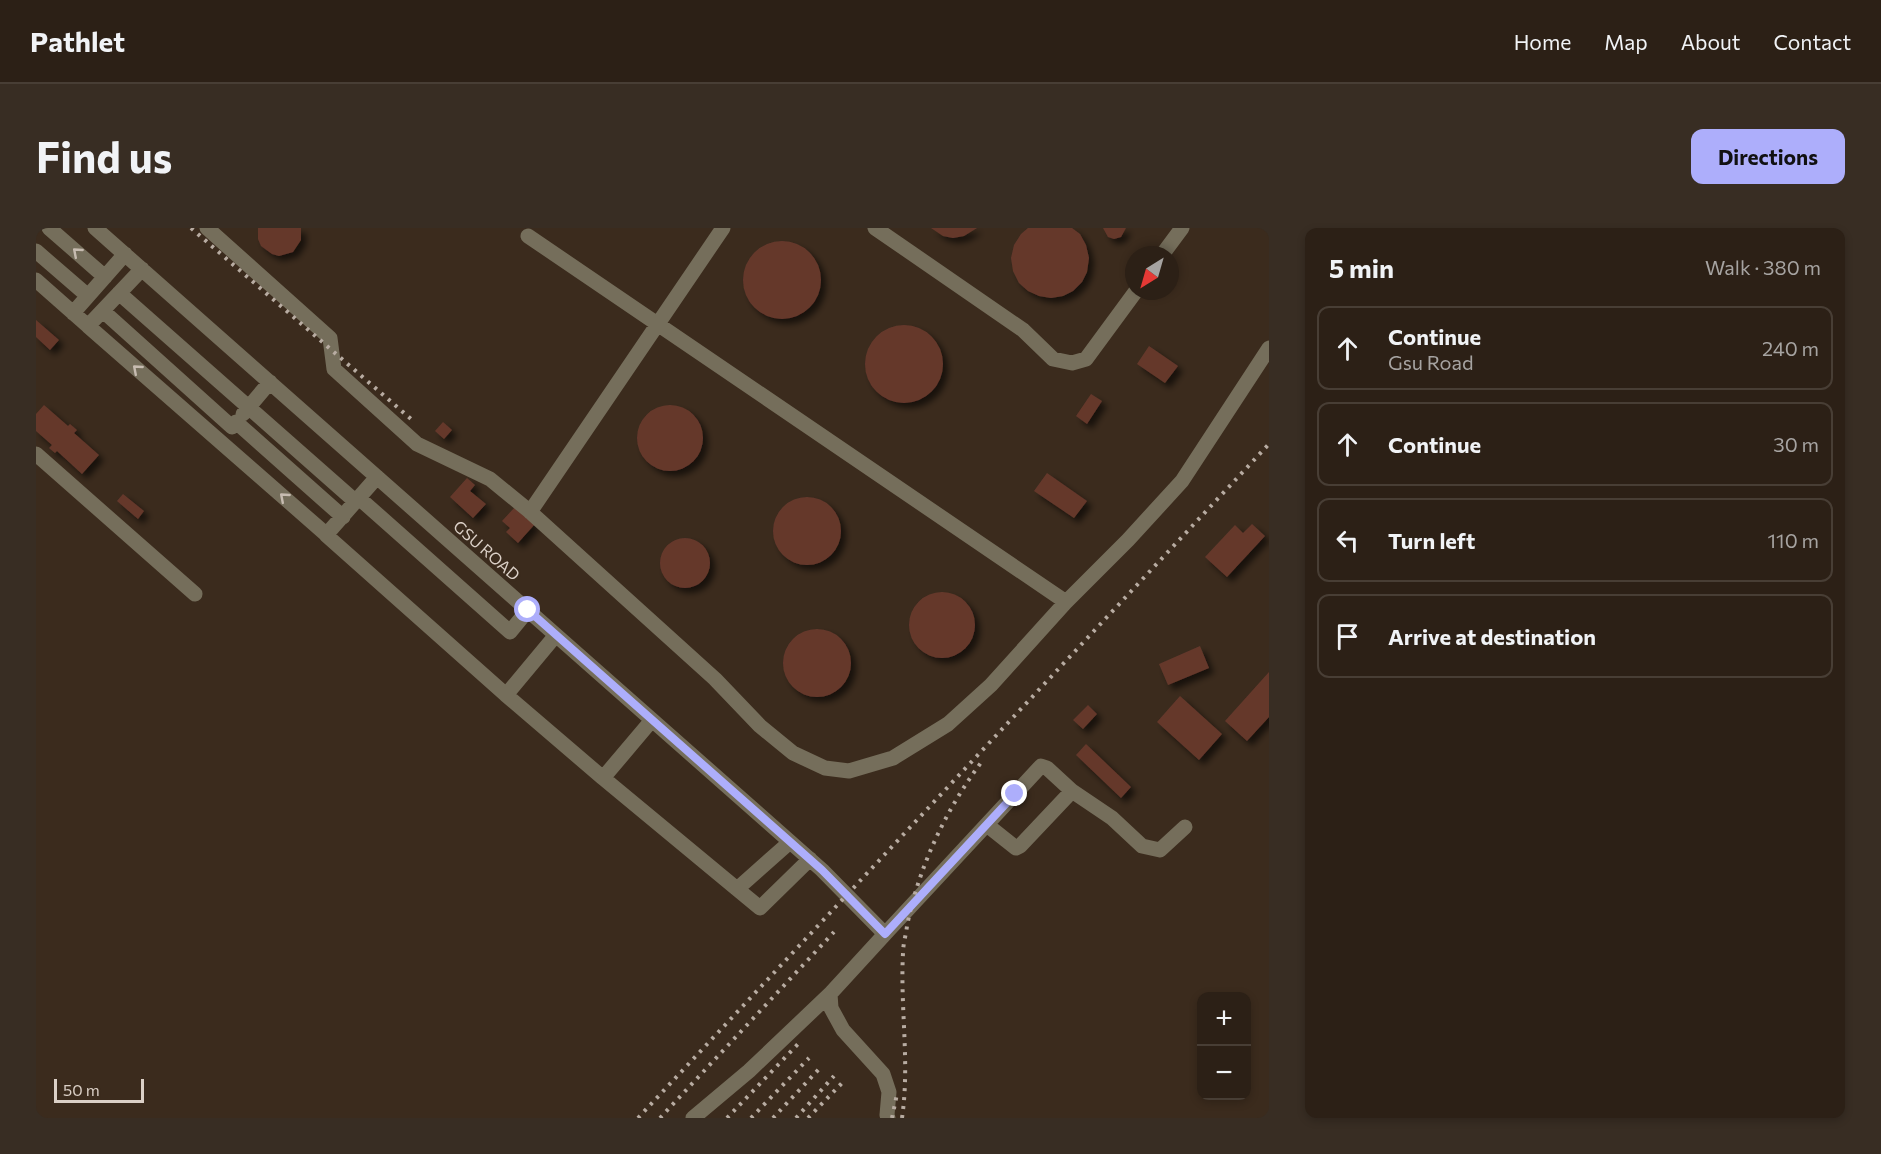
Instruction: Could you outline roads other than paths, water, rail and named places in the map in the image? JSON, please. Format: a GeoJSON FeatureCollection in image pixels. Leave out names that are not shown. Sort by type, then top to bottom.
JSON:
{"type":"FeatureCollection","features":[{"type":"Feature","properties":{"kind":"street"},"geometry":{"type":"LineString","coordinates":[[49,228],[105,277]]}},
{"type":"Feature","properties":{"kind":"street","name":"GSU ROAD"},"geometry":{"type":"LineString","coordinates":[[96,228],[810,859],[885,934]]}},
{"type":"Feature","properties":{"kind":"street"},"geometry":{"type":"LineString","coordinates":[[207,228],[330,338],[334,369],[417,444],[490,480],[530,512],[715,679],[760,726],[793,753],[825,768],[849,771],[893,758],[948,724],[991,685],[1066,602],[1128,540],[1182,481],[1269,348]]}},
{"type":"Feature","properties":{"kind":"street"},"geometry":{"type":"LineString","coordinates":[[530,512],[723,228]]}},
{"type":"Feature","properties":{"kind":"street"},"geometry":{"type":"LineString","coordinates":[[874,228],[1023,330],[1053,359],[1072,363],[1086,359],[1129,300]]}},
{"type":"Feature","properties":{"kind":"street"},"geometry":{"type":"LineString","coordinates":[[1169,246],[1182,228]]}},
{"type":"Feature","properties":{"kind":"street"},"geometry":{"type":"LineString","coordinates":[[528,236],[1066,602]]}},
{"type":"Feature","properties":{"kind":"street"},"geometry":{"type":"LineString","coordinates":[[36,251],[88,296]]}},
{"type":"Feature","properties":{"kind":"street"},"geometry":{"type":"LineString","coordinates":[[73,313],[125,254]]}},
{"type":"Feature","properties":{"kind":"street"},"geometry":{"type":"LineString","coordinates":[[88,326],[142,269]]}},
{"type":"Feature","properties":{"kind":"street"},"geometry":{"type":"LineString","coordinates":[[36,280],[506,695],[760,908],[810,859]]}},
{"type":"Feature","properties":{"kind":"street"},"geometry":{"type":"LineString","coordinates":[[119,293],[510,632],[528,610]]}},
{"type":"Feature","properties":{"kind":"street"},"geometry":{"type":"LineString","coordinates":[[103,311],[343,517]]}},
{"type":"Feature","properties":{"kind":"street"},"geometry":{"type":"LineString","coordinates":[[220,442],[270,382]]}},
{"type":"Feature","properties":{"kind":"street"},"geometry":{"type":"LineString","coordinates":[[36,454],[195,594]]}},
{"type":"Feature","properties":{"kind":"street"},"geometry":{"type":"LineString","coordinates":[[328,536],[377,477]]}},
{"type":"Feature","properties":{"kind":"street"},"geometry":{"type":"LineString","coordinates":[[506,695],[556,635]]}},
{"type":"Feature","properties":{"kind":"street"},"geometry":{"type":"LineString","coordinates":[[603,778],[652,720]]}},
{"type":"Feature","properties":{"kind":"street"},"geometry":{"type":"LineString","coordinates":[[693,1118],[749,1071],[830,994],[1041,766],[1047,768],[1071,791],[1112,818],[1142,846],[1160,850],[1185,827]]}},
{"type":"Feature","properties":{"kind":"street"},"geometry":{"type":"LineString","coordinates":[[987,825],[1016,848],[1071,791]]}},
{"type":"Feature","properties":{"kind":"street"},"geometry":{"type":"LineString","coordinates":[[736,889],[790,842]]}},
{"type":"Feature","properties":{"kind":"street"},"geometry":{"type":"LineString","coordinates":[[830,994],[831,1008],[843,1030],[883,1074],[889,1092],[888,1118]]}},
{"type":"Feature","properties":{"kind":"railway"},"geometry":{"type":"LineString","coordinates":[[191,228],[411,419]]}},
{"type":"Feature","properties":{"kind":"railway"},"geometry":{"type":"LineString","coordinates":[[638,1118],[1269,444]]}},
{"type":"Feature","properties":{"kind":"railway"},"geometry":{"type":"LineString","coordinates":[[902,1118],[905,1077],[902,974],[907,926],[919,882],[936,839],[957,798],[983,760]]}},
{"type":"Feature","properties":{"kind":"railway"},"geometry":{"type":"LineString","coordinates":[[660,1118],[834,932]]}},
{"type":"Feature","properties":{"kind":"railway"},"geometry":{"type":"LineString","coordinates":[[727,1118],[798,1044]]}},
{"type":"Feature","properties":{"kind":"railway"},"geometry":{"type":"LineString","coordinates":[[751,1118],[809,1058]]}},
{"type":"Feature","properties":{"kind":"railway"},"geometry":{"type":"LineString","coordinates":[[773,1118],[820,1068]]}},
{"type":"Feature","properties":{"kind":"railway"},"geometry":{"type":"LineString","coordinates":[[796,1118],[834,1076]]}},
{"type":"Feature","properties":{"kind":"railway"},"geometry":{"type":"LineString","coordinates":[[808,1118],[843,1082]]}},
{"type":"Feature","properties":{"kind":"railway"},"geometry":{"type":"LineString","coordinates":[[892,1118],[897,1094]]}}]}
